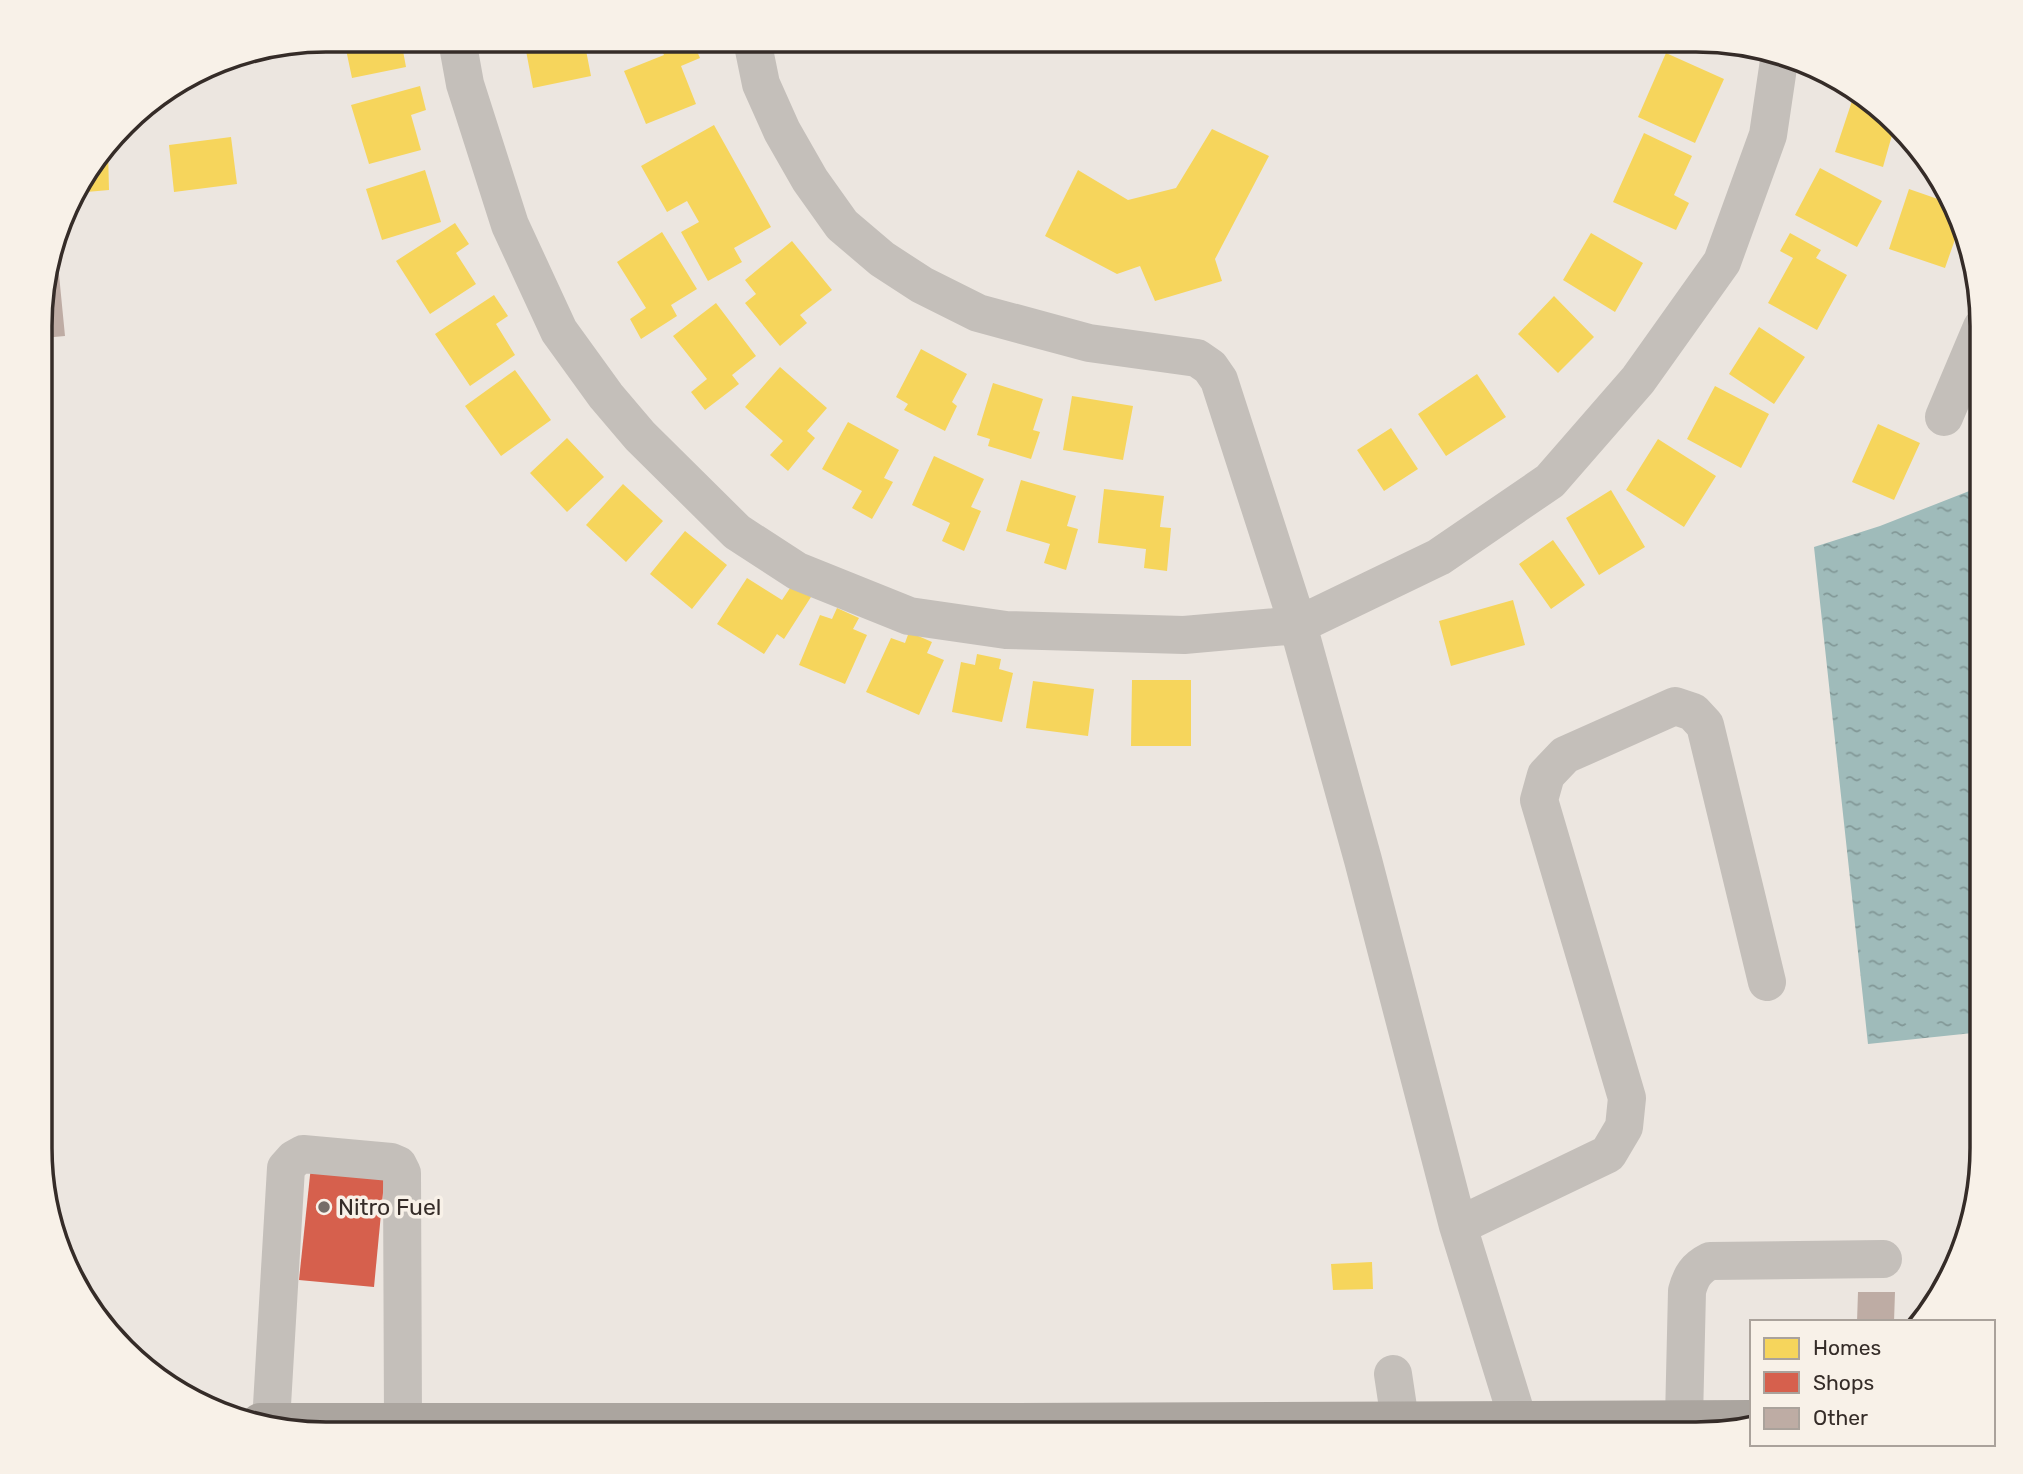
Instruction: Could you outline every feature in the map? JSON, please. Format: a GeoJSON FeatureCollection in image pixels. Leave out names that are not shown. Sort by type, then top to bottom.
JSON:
{"type":"FeatureCollection","features":[{"type":"Feature","properties":{"kind":"highway"},"geometry":{"type":"LineString","coordinates":[[1485,1422],[1732,1419]]}},
{"type":"Feature","properties":{"kind":"highway"},"geometry":{"type":"LineString","coordinates":[[326,1422],[403,1422]]}},
{"type":"Feature","properties":{"kind":"street"},"geometry":{"type":"LineString","coordinates":[[459,52],[465,84],[510,225],[559,331],[606,396],[640,436],[737,532],[797,571],[909,616],[1006,630],[1184,635],[1298,625],[1439,557],[1550,481],[1638,380],[1722,262],[1768,135],[1778,65]]}},
{"type":"Feature","properties":{"kind":"street"},"geometry":{"type":"LineString","coordinates":[[754,52],[761,84],[782,131],[810,180],[842,225],[882,259],[922,285],[978,313],[1089,344],[1197,358],[1210,367],[1219,380],[1298,625],[1458,1226],[1518,1420]]}},
{"type":"Feature","properties":{"kind":"street"},"geometry":{"type":"LineString","coordinates":[[1944,417],[1970,355]]}},
{"type":"Feature","properties":{"kind":"street"},"geometry":{"type":"LineString","coordinates":[[1458,1226],[1608,1154],[1624,1127],[1627,1098],[1539,800],[1546,775],[1565,755],[1675,706],[1693,712],[1705,725],[1767,982]]}},
{"type":"Feature","properties":{"kind":"street"},"geometry":{"type":"LineString","coordinates":[[267,1415],[286,1168],[303,1154],[391,1162],[398,1165],[402,1173],[403,1422]]}},
{"type":"Feature","properties":{"kind":"street"},"geometry":{"type":"LineString","coordinates":[[1684,1419],[1686,1291],[1690,1278],[1699,1267],[1710,1261],[1883,1259]]}},
{"type":"Feature","properties":{"kind":"street"},"geometry":{"type":"LineString","coordinates":[[1393,1374],[1400,1422]]}},
{"type":"Feature","properties":{"kind":"water"},"geometry":{"type":"Polygon","coordinates":[[[1970,491],[1970,1033],[1868,1044],[1814,547],[1880,526],[1970,491]]]}},
{"type":"Feature","properties":{"kind":"building: Homes"},"geometry":{"type":"Polygon","coordinates":[[[347,52],[403,52],[406,67],[352,78],[347,52]]]}},
{"type":"Feature","properties":{"kind":"building: Homes"},"geometry":{"type":"Polygon","coordinates":[[[526,52],[586,52],[591,76],[533,88],[526,52]]]}},
{"type":"Feature","properties":{"kind":"building: Homes"},"geometry":{"type":"Polygon","coordinates":[[[662,52],[697,52],[700,58],[681,66],[696,104],[646,124],[624,71],[664,55],[662,52]]]}},
{"type":"Feature","properties":{"kind":"building: Homes"},"geometry":{"type":"Polygon","coordinates":[[[1666,53],[1724,79],[1695,143],[1638,117],[1666,53]]]}},
{"type":"Feature","properties":{"kind":"building: Homes"},"geometry":{"type":"Polygon","coordinates":[[[420,86],[426,110],[411,115],[421,150],[369,164],[351,105],[420,86]]]}},
{"type":"Feature","properties":{"kind":"building: Homes"},"geometry":{"type":"Polygon","coordinates":[[[1852,101],[1892,135],[1883,167],[1835,152],[1852,101]]]}},
{"type":"Feature","properties":{"kind":"building: Homes"},"geometry":{"type":"Polygon","coordinates":[[[714,125],[771,227],[734,248],[742,262],[708,281],[681,232],[699,222],[687,201],[667,212],[641,166],[714,125]]]}},
{"type":"Feature","properties":{"kind":"building: Homes"},"geometry":{"type":"Polygon","coordinates":[[[1212,129],[1269,156],[1215,259],[1222,281],[1155,301],[1140,266],[1117,274],[1045,236],[1078,170],[1128,200],[1176,188],[1212,129]]]}},
{"type":"Feature","properties":{"kind":"building: Homes"},"geometry":{"type":"Polygon","coordinates":[[[1644,133],[1692,156],[1674,195],[1689,203],[1676,230],[1613,202],[1644,133]]]}},
{"type":"Feature","properties":{"kind":"building: Homes"},"geometry":{"type":"Polygon","coordinates":[[[231,137],[237,184],[174,192],[169,145],[231,137]]]}},
{"type":"Feature","properties":{"kind":"building: Homes"},"geometry":{"type":"Polygon","coordinates":[[[108,161],[109,190],[88,192],[108,161]]]}},
{"type":"Feature","properties":{"kind":"building: Homes"},"geometry":{"type":"Polygon","coordinates":[[[1820,168],[1882,201],[1857,247],[1795,215],[1820,168]]]}},
{"type":"Feature","properties":{"kind":"building: Homes"},"geometry":{"type":"Polygon","coordinates":[[[425,170],[441,222],[382,240],[366,189],[425,170]]]}},
{"type":"Feature","properties":{"kind":"building: Homes"},"geometry":{"type":"Polygon","coordinates":[[[1909,189],[1939,200],[1956,237],[1945,268],[1889,249],[1909,189]]]}},
{"type":"Feature","properties":{"kind":"building: Homes"},"geometry":{"type":"Polygon","coordinates":[[[455,223],[469,244],[456,253],[476,284],[430,314],[396,261],[455,223]]]}},
{"type":"Feature","properties":{"kind":"building: Homes"},"geometry":{"type":"Polygon","coordinates":[[[662,232],[697,289],[671,305],[677,316],[641,339],[630,319],[646,308],[617,262],[662,232]]]}},
{"type":"Feature","properties":{"kind":"building: Homes"},"geometry":{"type":"Polygon","coordinates":[[[1591,233],[1643,263],[1615,312],[1563,280],[1591,233]]]}},
{"type":"Feature","properties":{"kind":"building: Homes"},"geometry":{"type":"Polygon","coordinates":[[[1790,233],[1821,250],[1816,258],[1847,275],[1817,330],[1768,303],[1793,258],[1780,251],[1790,233]]]}},
{"type":"Feature","properties":{"kind":"building: Homes"},"geometry":{"type":"Polygon","coordinates":[[[792,241],[832,290],[800,315],[807,323],[780,346],[745,303],[756,294],[745,280],[792,241]]]}},
{"type":"Feature","properties":{"kind":"building: Homes"},"geometry":{"type":"Polygon","coordinates":[[[494,295],[508,316],[496,324],[515,355],[470,386],[435,334],[494,295]]]}},
{"type":"Feature","properties":{"kind":"building: Homes"},"geometry":{"type":"Polygon","coordinates":[[[1554,296],[1594,337],[1558,373],[1518,334],[1554,296]]]}},
{"type":"Feature","properties":{"kind":"building: Homes"},"geometry":{"type":"Polygon","coordinates":[[[716,303],[756,356],[732,375],[739,384],[705,410],[691,392],[707,379],[673,336],[716,303]]]}},
{"type":"Feature","properties":{"kind":"building: Homes"},"geometry":{"type":"Polygon","coordinates":[[[1759,327],[1805,357],[1774,404],[1729,374],[1759,327]]]}},
{"type":"Feature","properties":{"kind":"building: Homes"},"geometry":{"type":"Polygon","coordinates":[[[921,349],[967,374],[952,402],[957,406],[945,431],[904,410],[908,404],[896,397],[921,349]]]}},
{"type":"Feature","properties":{"kind":"building: Homes"},"geometry":{"type":"Polygon","coordinates":[[[780,367],[827,408],[807,431],[815,438],[788,471],[770,455],[783,441],[745,407],[780,367]]]}},
{"type":"Feature","properties":{"kind":"building: Homes"},"geometry":{"type":"Polygon","coordinates":[[[515,370],[551,420],[501,456],[465,406],[515,370]]]}},
{"type":"Feature","properties":{"kind":"building: Homes"},"geometry":{"type":"Polygon","coordinates":[[[1477,374],[1506,417],[1446,456],[1418,414],[1477,374]]]}},
{"type":"Feature","properties":{"kind":"building: Homes"},"geometry":{"type":"Polygon","coordinates":[[[993,383],[1043,399],[1033,430],[1040,432],[1031,459],[988,446],[990,439],[977,435],[993,383]]]}},
{"type":"Feature","properties":{"kind":"building: Homes"},"geometry":{"type":"Polygon","coordinates":[[[1715,386],[1769,414],[1741,468],[1687,439],[1715,386]]]}},
{"type":"Feature","properties":{"kind":"building: Homes"},"geometry":{"type":"Polygon","coordinates":[[[1072,396],[1133,406],[1123,460],[1063,450],[1072,396]]]}},
{"type":"Feature","properties":{"kind":"building: Homes"},"geometry":{"type":"Polygon","coordinates":[[[848,422],[899,450],[884,478],[893,482],[872,519],[852,508],[862,491],[822,469],[848,422]]]}},
{"type":"Feature","properties":{"kind":"building: Homes"},"geometry":{"type":"Polygon","coordinates":[[[1878,424],[1920,443],[1894,500],[1852,482],[1878,424]]]}},
{"type":"Feature","properties":{"kind":"building: Homes"},"geometry":{"type":"Polygon","coordinates":[[[1391,428],[1418,469],[1384,491],[1357,450],[1391,428]]]}},
{"type":"Feature","properties":{"kind":"building: Homes"},"geometry":{"type":"Polygon","coordinates":[[[567,438],[604,477],[567,512],[530,473],[567,438]]]}},
{"type":"Feature","properties":{"kind":"building: Homes"},"geometry":{"type":"Polygon","coordinates":[[[1658,439],[1716,476],[1684,527],[1626,490],[1658,439]]]}},
{"type":"Feature","properties":{"kind":"building: Homes"},"geometry":{"type":"Polygon","coordinates":[[[934,456],[984,479],[971,507],[981,511],[964,551],[942,541],[950,523],[912,505],[934,456]]]}},
{"type":"Feature","properties":{"kind":"building: Homes"},"geometry":{"type":"Polygon","coordinates":[[[1021,480],[1076,496],[1067,526],[1078,529],[1066,570],[1044,563],[1050,544],[1006,531],[1021,480]]]}},
{"type":"Feature","properties":{"kind":"building: Homes"},"geometry":{"type":"Polygon","coordinates":[[[623,484],[663,521],[626,562],[586,525],[623,484]]]}},
{"type":"Feature","properties":{"kind":"building: Homes"},"geometry":{"type":"Polygon","coordinates":[[[1104,489],[1164,496],[1160,527],[1171,528],[1167,571],[1144,568],[1146,549],[1098,543],[1104,489]]]}},
{"type":"Feature","properties":{"kind":"building: Homes"},"geometry":{"type":"Polygon","coordinates":[[[1611,490],[1645,547],[1599,575],[1566,518],[1611,490]]]}},
{"type":"Feature","properties":{"kind":"building: Homes"},"geometry":{"type":"Polygon","coordinates":[[[685,531],[727,565],[692,609],[650,574],[685,531]]]}},
{"type":"Feature","properties":{"kind":"building: Homes"},"geometry":{"type":"Polygon","coordinates":[[[1553,540],[1585,585],[1551,609],[1519,564],[1553,540]]]}},
{"type":"Feature","properties":{"kind":"building: Homes"},"geometry":{"type":"Polygon","coordinates":[[[747,578],[782,600],[792,585],[811,597],[784,639],[777,634],[764,654],[717,624],[747,578]]]}},
{"type":"Feature","properties":{"kind":"building: Homes"},"geometry":{"type":"Polygon","coordinates":[[[1513,600],[1525,645],[1451,666],[1439,621],[1513,600]]]}},
{"type":"Feature","properties":{"kind":"building: Homes"},"geometry":{"type":"Polygon","coordinates":[[[837,608],[859,618],[853,629],[867,635],[845,684],[799,665],[820,615],[832,619],[837,608]]]}},
{"type":"Feature","properties":{"kind":"building: Homes"},"geometry":{"type":"Polygon","coordinates":[[[909,632],[932,642],[927,653],[944,660],[919,715],[866,692],[891,638],[905,643],[909,632]]]}},
{"type":"Feature","properties":{"kind":"building: Homes"},"geometry":{"type":"Polygon","coordinates":[[[977,654],[1001,659],[999,669],[1013,673],[1002,722],[952,712],[961,662],[975,665],[977,654]]]}},
{"type":"Feature","properties":{"kind":"building: Homes"},"geometry":{"type":"Polygon","coordinates":[[[1132,680],[1191,680],[1191,746],[1131,746],[1132,680]]]}},
{"type":"Feature","properties":{"kind":"building: Homes"},"geometry":{"type":"Polygon","coordinates":[[[1033,681],[1094,689],[1088,736],[1026,728],[1033,681]]]}},
{"type":"Feature","properties":{"kind":"building: Homes"},"geometry":{"type":"Polygon","coordinates":[[[1372,1262],[1373,1289],[1333,1290],[1331,1264],[1372,1262]]]}},
{"type":"Feature","properties":{"kind":"building: Shops"},"geometry":{"type":"Polygon","coordinates":[[[311,1166],[385,1172],[374,1287],[299,1280],[311,1166]]]}},
{"type":"Feature","properties":{"kind":"building: Other"},"geometry":{"type":"Polygon","coordinates":[[[59,270],[65,336],[52,337],[59,270]]]}},
{"type":"Feature","properties":{"kind":"building: Other"},"geometry":{"type":"Polygon","coordinates":[[[1858,1292],[1895,1292],[1894,1320],[1857,1320],[1858,1292]]]}},
{"type":"Feature","properties":{"kind":"place","name":"Nitro Fuel"},"geometry":{"type":"Point","coordinates":[324,1207]}}]}
